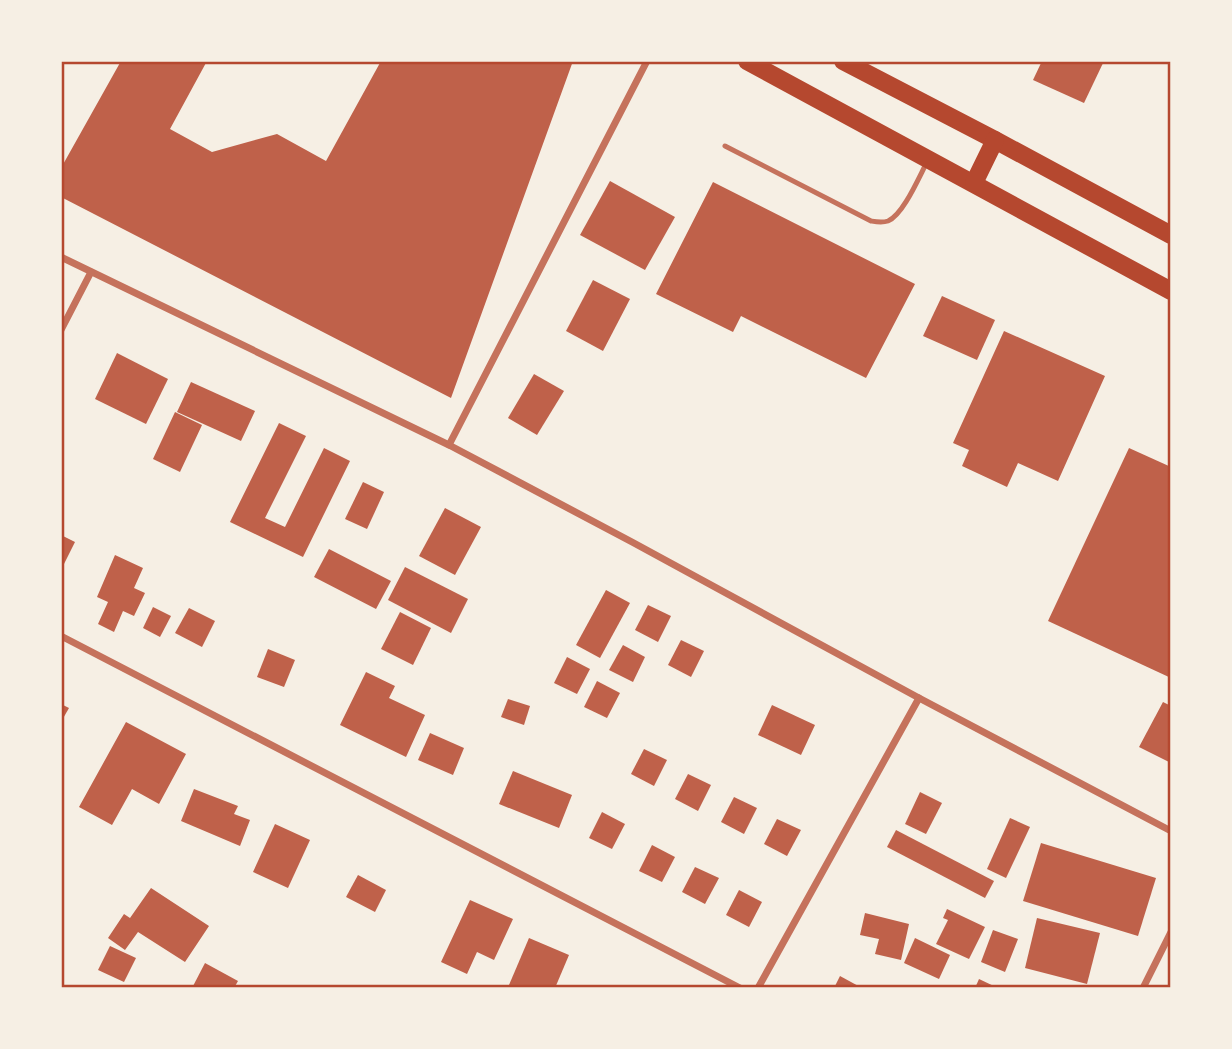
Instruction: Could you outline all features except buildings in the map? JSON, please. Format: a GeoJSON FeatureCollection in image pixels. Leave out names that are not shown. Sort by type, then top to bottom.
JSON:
{"type":"FeatureCollection","features":[{"type":"Feature","properties":{"kind":"main road"},"geometry":{"type":"LineString","coordinates":[[747,61],[1171,290]]}},
{"type":"Feature","properties":{"kind":"main road"},"geometry":{"type":"LineString","coordinates":[[843,61],[1171,235]]}},
{"type":"Feature","properties":{"kind":"main road"},"geometry":{"type":"LineString","coordinates":[[974,183],[995,140]]}},
{"type":"Feature","properties":{"kind":"street"},"geometry":{"type":"LineString","coordinates":[[449,445],[647,61]]}},
{"type":"Feature","properties":{"kind":"street"},"geometry":{"type":"LineString","coordinates":[[61,257],[449,445],[1171,831]]}},
{"type":"Feature","properties":{"kind":"street"},"geometry":{"type":"LineString","coordinates":[[61,330],[91,272]]}},
{"type":"Feature","properties":{"kind":"street"},"geometry":{"type":"LineString","coordinates":[[61,636],[740,988]]}},
{"type":"Feature","properties":{"kind":"street"},"geometry":{"type":"LineString","coordinates":[[758,988],[919,698]]}},
{"type":"Feature","properties":{"kind":"street"},"geometry":{"type":"LineString","coordinates":[[1143,988],[1171,932]]}},
{"type":"Feature","properties":{"kind":"lane"},"geometry":{"type":"LineString","coordinates":[[724,146],[871,221],[881,222],[891,220],[900,211],[928,160]]}}]}
